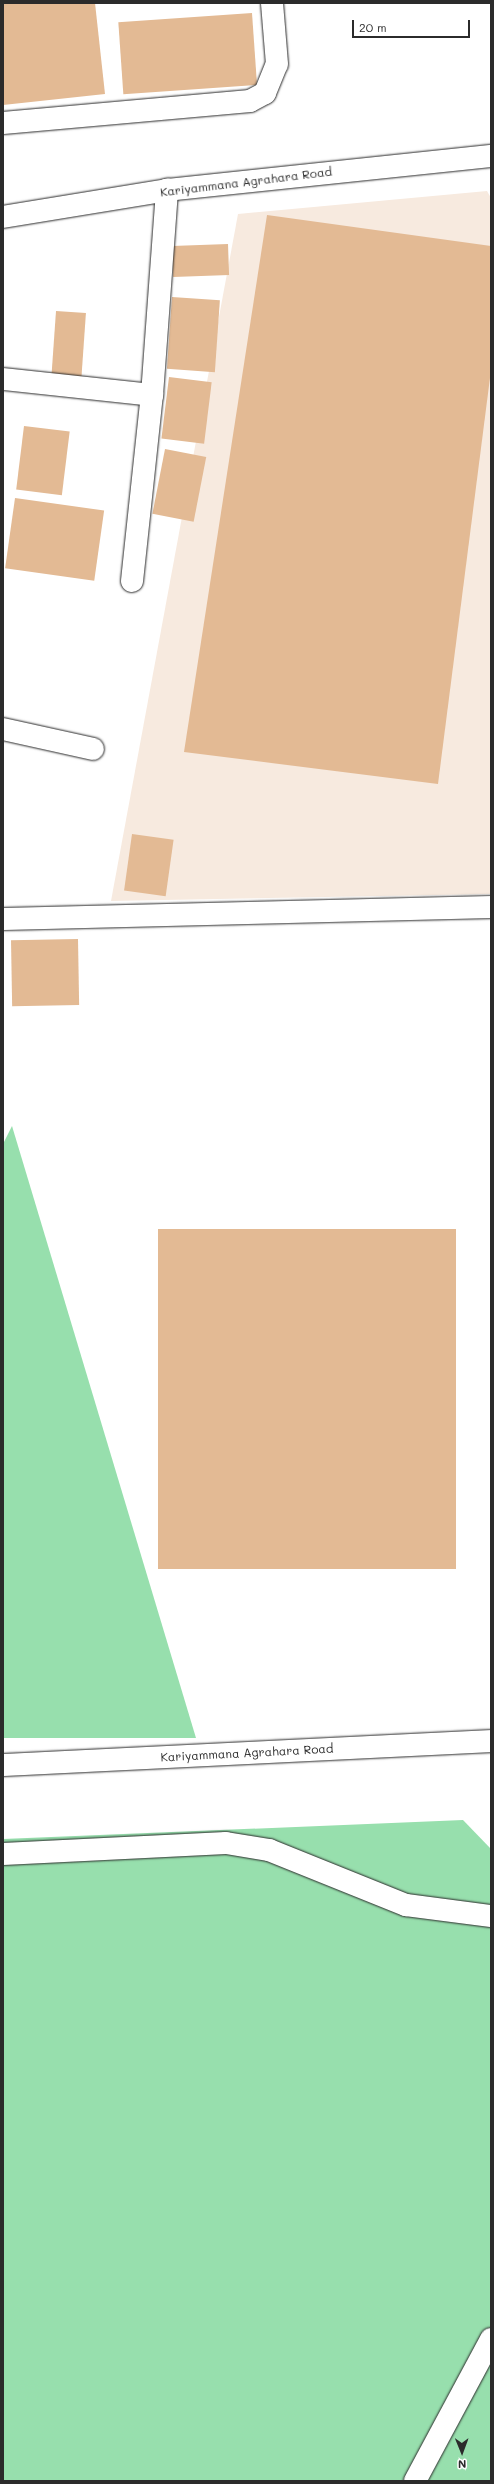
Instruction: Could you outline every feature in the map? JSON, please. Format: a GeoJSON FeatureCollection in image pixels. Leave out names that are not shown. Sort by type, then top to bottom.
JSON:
{"type":"FeatureCollection","features":[{"type":"Feature","properties":{"kind":"street"},"geometry":{"type":"LineString","coordinates":[[3,124],[250,101],[265,93],[277,64],[272,3]]}},
{"type":"Feature","properties":{"kind":"street","name":"Kariyammana Agrahara Road"},"geometry":{"type":"LineString","coordinates":[[3,217],[167,190],[491,156]]}},
{"type":"Feature","properties":{"kind":"street"},"geometry":{"type":"LineString","coordinates":[[132,581],[152,395],[167,190]]}},
{"type":"Feature","properties":{"kind":"street"},"geometry":{"type":"LineString","coordinates":[[3,379],[152,395]]}},
{"type":"Feature","properties":{"kind":"street"},"geometry":{"type":"LineString","coordinates":[[3,729],[93,750]]}},
{"type":"Feature","properties":{"kind":"street"},"geometry":{"type":"LineString","coordinates":[[3,919],[491,907]]}},
{"type":"Feature","properties":{"kind":"street","name":"Kariyammana Agrahara Road"},"geometry":{"type":"LineString","coordinates":[[3,1765],[491,1741]]}},
{"type":"Feature","properties":{"kind":"street"},"geometry":{"type":"LineString","coordinates":[[3,1854],[226,1843],[269,1850],[406,1905],[491,1916]]}},
{"type":"Feature","properties":{"kind":"street"},"geometry":{"type":"LineString","coordinates":[[415,2481],[491,2338]]}},
{"type":"Feature","properties":{"kind":"shaded area"},"geometry":{"type":"Polygon","coordinates":[[[487,191],[491,198],[490,894],[111,901],[238,214],[487,191]]]}},
{"type":"Feature","properties":{"kind":"green space"},"geometry":{"type":"Polygon","coordinates":[[[12,1126],[196,1738],[3,1738],[3,1144],[12,1126]]]}},
{"type":"Feature","properties":{"kind":"green space"},"geometry":{"type":"Polygon","coordinates":[[[463,1820],[491,1849],[491,2481],[3,2481],[3,1839],[463,1820]]]}},
{"type":"Feature","properties":{"kind":"building"},"geometry":{"type":"Polygon","coordinates":[[[3,3],[95,3],[105,94],[3,105],[3,3]]]}},
{"type":"Feature","properties":{"kind":"building"},"geometry":{"type":"Polygon","coordinates":[[[252,13],[257,85],[123,94],[118,22],[252,13]]]}},
{"type":"Feature","properties":{"kind":"building"},"geometry":{"type":"Polygon","coordinates":[[[267,215],[491,246],[491,370],[438,784],[184,752],[267,215]]]}},
{"type":"Feature","properties":{"kind":"building"},"geometry":{"type":"Polygon","coordinates":[[[228,244],[229,275],[173,277],[172,246],[228,244]]]}},
{"type":"Feature","properties":{"kind":"building"},"geometry":{"type":"Polygon","coordinates":[[[172,297],[220,300],[215,372],[167,369],[172,297]]]}},
{"type":"Feature","properties":{"kind":"building"},"geometry":{"type":"Polygon","coordinates":[[[56,311],[86,313],[81,378],[51,376],[56,311]]]}},
{"type":"Feature","properties":{"kind":"building"},"geometry":{"type":"Polygon","coordinates":[[[169,377],[212,382],[204,444],[161,439],[169,377]]]}},
{"type":"Feature","properties":{"kind":"building"},"geometry":{"type":"Polygon","coordinates":[[[24,426],[70,432],[62,495],[16,490],[24,426]]]}},
{"type":"Feature","properties":{"kind":"building"},"geometry":{"type":"Polygon","coordinates":[[[165,449],[206,457],[194,522],[152,514],[165,449]]]}},
{"type":"Feature","properties":{"kind":"building"},"geometry":{"type":"Polygon","coordinates":[[[15,498],[104,511],[94,581],[5,568],[15,498]]]}},
{"type":"Feature","properties":{"kind":"building"},"geometry":{"type":"Polygon","coordinates":[[[132,834],[174,840],[166,896],[124,890],[132,834]]]}},
{"type":"Feature","properties":{"kind":"building"},"geometry":{"type":"Polygon","coordinates":[[[78,939],[79,1005],[12,1006],[11,940],[78,939]]]}},
{"type":"Feature","properties":{"kind":"building"},"geometry":{"type":"Polygon","coordinates":[[[158,1229],[456,1229],[456,1569],[158,1569],[158,1229]]]}}]}
